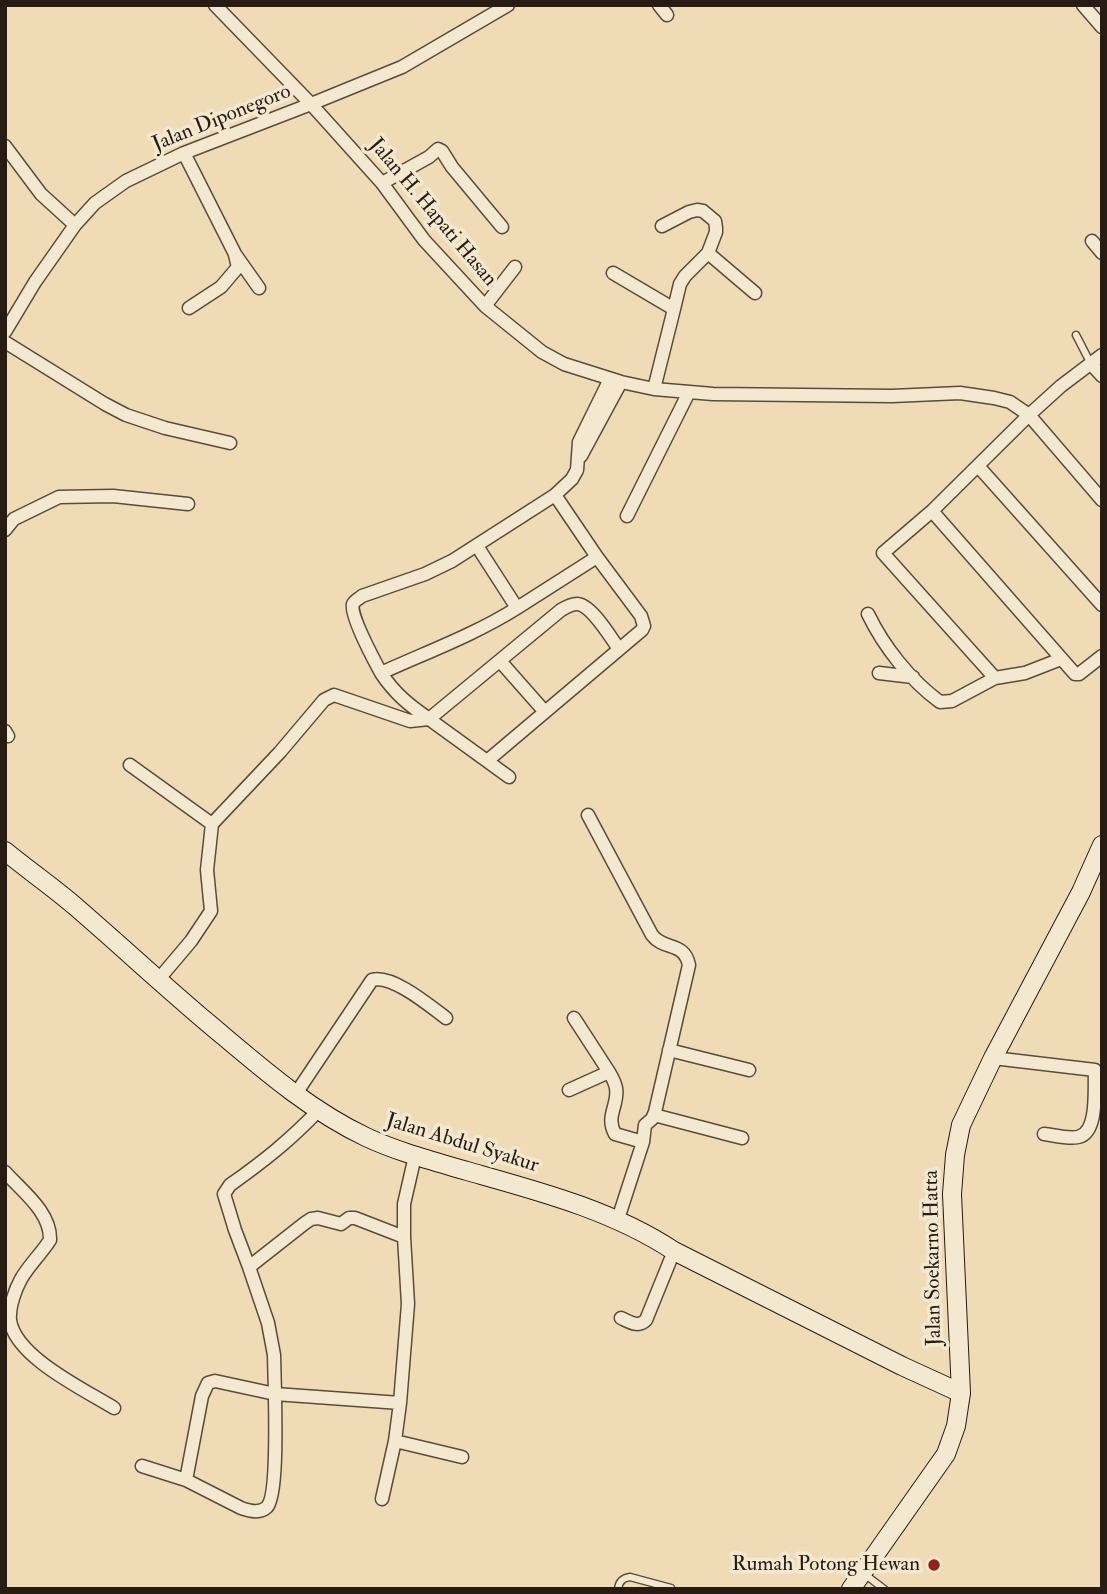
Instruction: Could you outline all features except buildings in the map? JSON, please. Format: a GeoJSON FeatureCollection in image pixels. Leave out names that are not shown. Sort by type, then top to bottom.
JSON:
{"type":"FeatureCollection","features":[{"type":"Feature","properties":{"kind":"street","name":"Jalan H. Hapati Hasan"},"geometry":{"type":"LineString","coordinates":[[215,5],[312,104],[382,183],[424,240],[485,306],[542,352],[564,364],[654,389],[712,394],[878,396],[960,393],[1010,402],[1029,415]]}},
{"type":"Feature","properties":{"kind":"street","name":"Jalan Diponegoro"},"geometry":{"type":"LineString","coordinates":[[5,332],[35,282],[75,225],[95,203],[126,181],[184,153],[402,67],[490,10],[508,5]]}},
{"type":"Feature","properties":{"kind":"street"},"geometry":{"type":"LineString","coordinates":[[1083,5],[1102,27]]}},
{"type":"Feature","properties":{"kind":"street"},"geometry":{"type":"LineString","coordinates":[[5,146],[41,194],[75,225]]}},
{"type":"Feature","properties":{"kind":"street"},"geometry":{"type":"LineString","coordinates":[[382,183],[429,157],[438,149],[502,226]]}},
{"type":"Feature","properties":{"kind":"street"},"geometry":{"type":"LineString","coordinates":[[184,153],[235,254],[259,288]]}},
{"type":"Feature","properties":{"kind":"street"},"geometry":{"type":"LineString","coordinates":[[654,389],[680,284],[708,253],[716,232],[715,221],[703,211],[690,212],[662,226]]}},
{"type":"Feature","properties":{"kind":"street"},"geometry":{"type":"LineString","coordinates":[[1092,241],[1102,253]]}},
{"type":"Feature","properties":{"kind":"street"},"geometry":{"type":"LineString","coordinates":[[708,253],[755,293]]}},
{"type":"Feature","properties":{"kind":"street"},"geometry":{"type":"LineString","coordinates":[[189,308],[221,287],[238,267],[235,254]]}},
{"type":"Feature","properties":{"kind":"street"},"geometry":{"type":"LineString","coordinates":[[485,306],[515,267]]}},
{"type":"Feature","properties":{"kind":"street"},"geometry":{"type":"LineString","coordinates":[[613,273],[674,309]]}},
{"type":"Feature","properties":{"kind":"street"},"geometry":{"type":"LineString","coordinates":[[5,342],[126,415],[165,428],[230,443]]}},
{"type":"Feature","properties":{"kind":"street"},"geometry":{"type":"LineString","coordinates":[[995,678],[884,552],[932,511],[1061,386],[1102,355]]}},
{"type":"Feature","properties":{"kind":"street"},"geometry":{"type":"LineString","coordinates":[[1091,364],[1102,376]]}},
{"type":"Feature","properties":{"kind":"street"},"geometry":{"type":"LineString","coordinates":[[509,777],[405,702],[391,687],[371,656],[354,615],[354,603],[362,596],[425,574],[477,546],[555,495],[572,479],[577,470],[578,458],[615,380]]}},
{"type":"Feature","properties":{"kind":"street"},"geometry":{"type":"LineString","coordinates":[[627,516],[689,392]]}},
{"type":"Feature","properties":{"kind":"street"},"geometry":{"type":"LineString","coordinates":[[1029,415],[1102,500]]}},
{"type":"Feature","properties":{"kind":"street"},"geometry":{"type":"LineString","coordinates":[[978,466],[1102,606]]}},
{"type":"Feature","properties":{"kind":"street"},"geometry":{"type":"LineString","coordinates":[[487,761],[642,630],[644,623],[555,495]]}},
{"type":"Feature","properties":{"kind":"street"},"geometry":{"type":"LineString","coordinates":[[5,530],[15,519],[59,497],[113,496],[188,504]]}},
{"type":"Feature","properties":{"kind":"street"},"geometry":{"type":"LineString","coordinates":[[932,511],[1073,673],[1077,675],[1102,656]]}},
{"type":"Feature","properties":{"kind":"street"},"geometry":{"type":"LineString","coordinates":[[477,546],[517,608]]}},
{"type":"Feature","properties":{"kind":"street"},"geometry":{"type":"LineString","coordinates":[[381,673],[498,620],[597,556]]}},
{"type":"Feature","properties":{"kind":"street"},"geometry":{"type":"LineString","coordinates":[[158,981],[191,941],[211,911],[207,870],[212,824],[280,752],[324,700],[339,696],[410,721],[429,719],[569,605],[577,604],[588,608],[619,649]]}},
{"type":"Feature","properties":{"kind":"street"},"geometry":{"type":"LineString","coordinates":[[868,614],[881,639],[913,677],[940,702],[952,701],[995,678],[1025,673],[1061,659]]}},
{"type":"Feature","properties":{"kind":"street"},"geometry":{"type":"LineString","coordinates":[[500,661],[545,712]]}},
{"type":"Feature","properties":{"kind":"street"},"geometry":{"type":"LineString","coordinates":[[879,673],[913,677]]}},
{"type":"Feature","properties":{"kind":"street"},"geometry":{"type":"LineString","coordinates":[[130,765],[212,824]]}},
{"type":"Feature","properties":{"kind":"street"},"geometry":{"type":"LineString","coordinates":[[587,815],[652,935],[659,942],[682,951],[689,961],[654,1115],[645,1125],[643,1142],[618,1219]]}},
{"type":"Feature","properties":{"kind":"street","name":"Jalan Soekarno Hatta"},"geometry":{"type":"LineString","coordinates":[[851,1589],[946,1454],[956,1426],[961,1393],[952,1194],[961,1125],[993,1058],[1081,892],[1102,845]]}},
{"type":"Feature","properties":{"kind":"street","name":"Jalan Abdul Syakur"},"geometry":{"type":"LineString","coordinates":[[5,851],[75,906],[158,981],[318,1111],[369,1139],[415,1156],[524,1187],[618,1219],[674,1251],[961,1393]]}},
{"type":"Feature","properties":{"kind":"street"},"geometry":{"type":"LineString","coordinates":[[295,1095],[372,980],[379,978],[411,992],[446,1018]]}},
{"type":"Feature","properties":{"kind":"street"},"geometry":{"type":"LineString","coordinates":[[573,1018],[616,1085],[617,1093],[611,1117],[615,1134],[643,1142]]}},
{"type":"Feature","properties":{"kind":"street"},"geometry":{"type":"LineString","coordinates":[[669,1050],[749,1070]]}},
{"type":"Feature","properties":{"kind":"street"},"geometry":{"type":"LineString","coordinates":[[993,1058],[1099,1070],[1089,1130],[1084,1135],[1072,1138],[1044,1133]]}},
{"type":"Feature","properties":{"kind":"street"},"geometry":{"type":"LineString","coordinates":[[569,1090],[609,1072]]}},
{"type":"Feature","properties":{"kind":"street"},"geometry":{"type":"LineString","coordinates":[[142,1466],[186,1480],[241,1508],[257,1511],[267,1507],[272,1496],[275,1433],[274,1355],[268,1323],[224,1194],[230,1185],[293,1137],[318,1111]]}},
{"type":"Feature","properties":{"kind":"street"},"geometry":{"type":"LineString","coordinates":[[654,1115],[742,1138]]}},
{"type":"Feature","properties":{"kind":"street"},"geometry":{"type":"LineString","coordinates":[[382,1499],[400,1403],[408,1304],[404,1204],[415,1156]]}},
{"type":"Feature","properties":{"kind":"street"},"geometry":{"type":"LineString","coordinates":[[5,1172],[41,1213],[50,1232],[50,1240],[21,1279],[12,1304],[10,1319],[14,1334],[26,1349],[50,1369],[114,1408]]}},
{"type":"Feature","properties":{"kind":"street"},"geometry":{"type":"LineString","coordinates":[[249,1267],[314,1218],[341,1224],[355,1218],[404,1237]]}},
{"type":"Feature","properties":{"kind":"street"},"geometry":{"type":"LineString","coordinates":[[621,1318],[637,1324],[646,1320],[674,1251]]}},
{"type":"Feature","properties":{"kind":"street"},"geometry":{"type":"LineString","coordinates":[[186,1480],[202,1396],[208,1383],[215,1381],[275,1394],[400,1403]]}},
{"type":"Feature","properties":{"kind":"street"},"geometry":{"type":"LineString","coordinates":[[395,1441],[462,1457]]}},
{"type":"Feature","properties":{"kind":"lane"},"geometry":{"type":"LineString","coordinates":[[1076,335],[1091,364]]}},
{"type":"Feature","properties":{"kind":"lane"},"geometry":{"type":"LineString","coordinates":[[863,1573],[884,1589]]}},
{"type":"Feature","properties":{"kind":"lane"},"geometry":{"type":"LineString","coordinates":[[618,1589],[619,1583],[630,1577],[671,1587]]}},
{"type":"Feature","properties":{"kind":"place","name":"Rumah Potong Hewan"},"geometry":{"type":"Point","coordinates":[934,1565]}}]}
